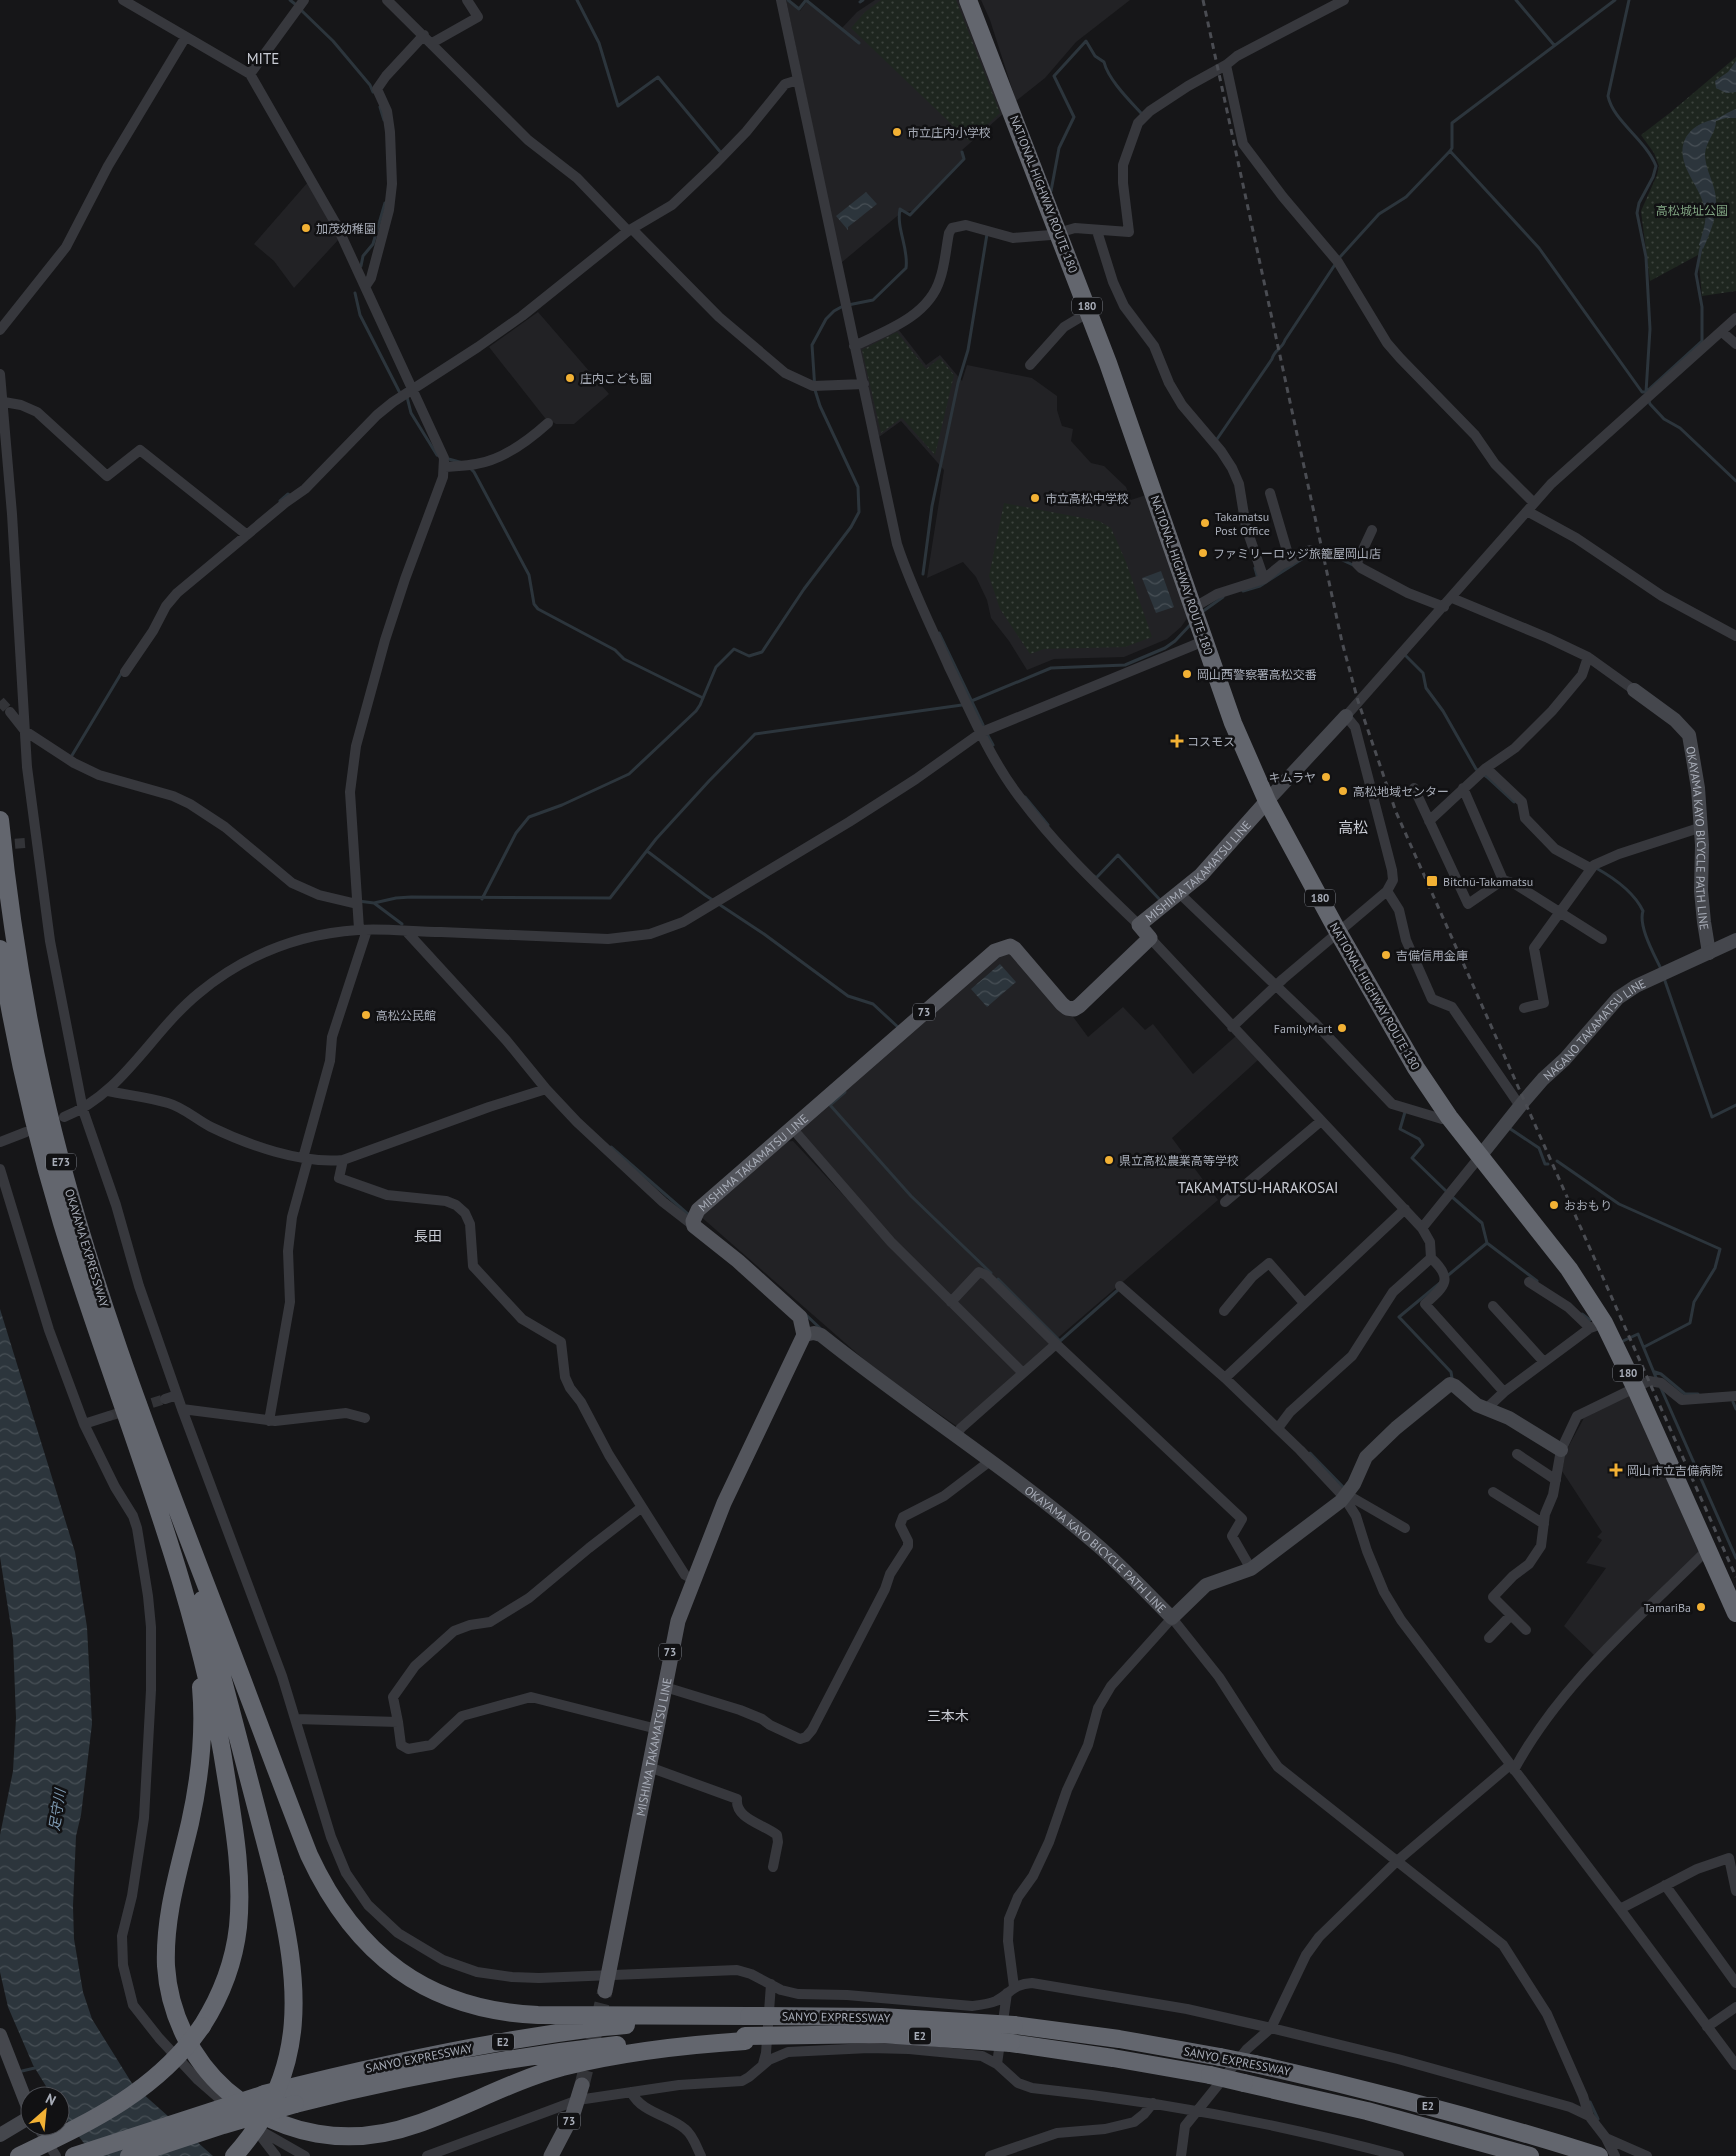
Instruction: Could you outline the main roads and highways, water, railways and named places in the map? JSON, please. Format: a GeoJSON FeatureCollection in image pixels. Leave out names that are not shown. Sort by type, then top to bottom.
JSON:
{"type":"FeatureCollection","features":[{"type":"Feature","properties":{"kind":"highway","name":"NATIONAL HIGHWAY ROUTE 180"},"geometry":{"type":"LineString","coordinates":[[968,0],[1089,312],[1233,723],[1267,801],[1338,932],[1416,1068],[1450,1117],[1569,1270],[1597,1326],[1635,1387],[1736,1613]]}},
{"type":"Feature","properties":{"kind":"highway","name":"OKAYAMA EXPRESSWAY"},"geometry":{"type":"LineString","coordinates":[[0,820],[20,974],[35,1052],[57,1147],[100,1290],[170,1492]]}},
{"type":"Feature","properties":{"kind":"highway","name":"OKAYAMA EXPRESSWAY"},"geometry":{"type":"LineString","coordinates":[[0,949],[14,1034],[27,1092],[59,1213],[179,1572]]}},
{"type":"Feature","properties":{"kind":"highway"},"geometry":{"type":"LineString","coordinates":[[170,1492],[215,1647],[275,1879],[286,1924],[293,1968],[293,2028],[285,2066],[272,2100],[252,2134],[234,2156]]}},
{"type":"Feature","properties":{"kind":"highway"},"geometry":{"type":"LineString","coordinates":[[170,1492],[309,1856],[332,1899],[356,1932],[371,1948],[425,1987],[468,2005],[490,2010],[538,2015],[749,2016]]}},
{"type":"Feature","properties":{"kind":"highway"},"geometry":{"type":"LineString","coordinates":[[20,2156],[106,2112],[154,2080],[182,2054],[202,2026],[219,1996],[231,1963],[238,1928],[239,1881],[231,1806],[215,1712],[194,1623],[179,1572]]}},
{"type":"Feature","properties":{"kind":"highway"},"geometry":{"type":"LineString","coordinates":[[179,1572],[199,1668],[202,1736],[195,1800],[169,1913],[166,1968],[173,2006],[187,2039],[207,2071],[235,2097],[250,2108],[287,2127],[323,2136],[380,2134],[417,2124],[502,2088],[560,2068],[593,2060],[665,2048],[745,2038]]}},
{"type":"Feature","properties":{"kind":"highway","name":"SANYO EXPRESSWAY"},"geometry":{"type":"LineString","coordinates":[[74,2156],[262,2095],[354,2071],[442,2052],[537,2036],[615,2026],[749,2016],[881,2017],[1012,2034],[1210,2075],[1367,2111],[1530,2156]]}},
{"type":"Feature","properties":{"kind":"highway","name":"SANYO EXPRESSWAY"},"geometry":{"type":"LineString","coordinates":[[129,2156],[223,2125],[357,2088],[551,2052],[618,2045],[828,2034],[934,2037],[1012,2034],[1119,2039],[1255,2064],[1373,2091],[1496,2124],[1599,2156]]}},
{"type":"Feature","properties":{"kind":"main road","name":"OKAYAMA KAYO BICYCLE PATH LINE"},"geometry":{"type":"LineString","coordinates":[[1634,690],[1675,720],[1689,736],[1698,788],[1702,827],[1701,891],[1709,952]]}},
{"type":"Feature","properties":{"kind":"main road"},"geometry":{"type":"LineString","coordinates":[[1267,801],[1346,716]]}},
{"type":"Feature","properties":{"kind":"main road","name":"MISHIMA TAKAMATSU LINE"},"geometry":{"type":"LineString","coordinates":[[604,1991],[678,1621],[724,1503],[804,1335],[800,1317],[694,1221],[698,1210],[995,951],[1010,946],[1016,949],[1062,1004],[1067,1008],[1074,1009],[1150,938],[1139,925],[1201,875],[1267,801]]}},
{"type":"Feature","properties":{"kind":"main road","name":"NAGANO TAKAMATSU LINE"},"geometry":{"type":"LineString","coordinates":[[1481,1155],[1543,1079],[1565,1059],[1618,998],[1636,986],[1736,940]]}},
{"type":"Feature","properties":{"kind":"main road","name":"OKAYAMA KAYO BICYCLE PATH LINE"},"geometry":{"type":"LineString","coordinates":[[804,1335],[814,1333],[821,1335],[872,1377],[958,1433],[990,1461],[1096,1544],[1174,1616],[1206,1585],[1251,1569],[1347,1496],[1366,1456],[1447,1385],[1452,1384],[1470,1401],[1509,1418],[1562,1450]]}},
{"type":"Feature","properties":{"kind":"main road"},"geometry":{"type":"LineString","coordinates":[[0,2035],[20,2086]]}},
{"type":"Feature","properties":{"kind":"main road","name":"73"},"geometry":{"type":"LineString","coordinates":[[551,2156],[578,2100],[582,2085]]}},
{"type":"Feature","properties":{"kind":"main road"},"geometry":{"type":"LineString","coordinates":[[0,2135],[20,2122]]}},
{"type":"Feature","properties":{"kind":"water"},"geometry":{"type":"Polygon","coordinates":[[[1736,61],[1736,92],[1726,93],[1716,88],[1715,81],[1728,72],[1736,61]]]}},
{"type":"Feature","properties":{"kind":"water"},"geometry":{"type":"Polygon","coordinates":[[[1736,109],[1736,118],[1716,121],[1706,149],[1706,163],[1716,196],[1716,212],[1703,249],[1699,245],[1705,224],[1705,211],[1700,195],[1684,162],[1683,145],[1686,137],[1697,126],[1736,109]]]}},
{"type":"Feature","properties":{"kind":"water"},"geometry":{"type":"Polygon","coordinates":[[[866,192],[877,204],[848,227],[848,230],[836,216],[866,192]]]}},
{"type":"Feature","properties":{"kind":"water"},"geometry":{"type":"Polygon","coordinates":[[[1161,571],[1174,607],[1156,613],[1142,578],[1161,571]]]}},
{"type":"Feature","properties":{"kind":"water"},"geometry":{"type":"Polygon","coordinates":[[[1000,964],[1016,982],[987,1007],[971,989],[1000,964]]]}},
{"type":"Feature","properties":{"kind":"water","name":"足守川"},"geometry":{"type":"Polygon","coordinates":[[[0,1309],[75,1552],[87,1627],[92,1724],[81,1815],[76,1836],[73,1906],[74,1939],[83,1992],[92,2019],[133,2085],[213,2156],[100,2156],[83,2142],[70,2124],[70,2086],[46,2086],[33,2065],[8,2007],[0,1972],[0,1835],[13,1771],[16,1718],[13,1640],[0,1557],[0,1309]]]}},
{"type":"Feature","properties":{"kind":"waterway"},"geometry":{"type":"LineString","coordinates":[[290,0],[295,4]]}},
{"type":"Feature","properties":{"kind":"waterway"},"geometry":{"type":"LineString","coordinates":[[577,0],[599,43],[618,106],[658,77],[722,154]]}},
{"type":"Feature","properties":{"kind":"waterway"},"geometry":{"type":"LineString","coordinates":[[788,0],[799,9],[806,0],[859,43]]}},
{"type":"Feature","properties":{"kind":"waterway"},"geometry":{"type":"LineString","coordinates":[[1516,0],[1554,45]]}},
{"type":"Feature","properties":{"kind":"waterway"},"geometry":{"type":"LineString","coordinates":[[1215,442],[1340,257],[1379,214],[1406,197],[1450,151],[1452,148],[1452,123],[1615,0]]}},
{"type":"Feature","properties":{"kind":"waterway"},"geometry":{"type":"LineString","coordinates":[[1629,0],[1608,96],[1616,114],[1645,148],[1656,166],[1653,177],[1639,203],[1637,213],[1646,257],[1650,329],[1646,392],[1650,404],[1664,419],[1680,428],[1736,481]]}},
{"type":"Feature","properties":{"kind":"waterway"},"geometry":{"type":"LineString","coordinates":[[301,10],[333,41],[370,85],[373,92]]}},
{"type":"Feature","properties":{"kind":"waterway"},"geometry":{"type":"LineString","coordinates":[[1051,191],[1059,148],[1074,117],[1054,76],[1086,41],[1095,56],[1104,62],[1106,69],[1120,89],[1141,113]]}},
{"type":"Feature","properties":{"kind":"waterway"},"geometry":{"type":"LineString","coordinates":[[380,107],[384,120]]}},
{"type":"Feature","properties":{"kind":"waterway"},"geometry":{"type":"LineString","coordinates":[[1450,151],[1539,248],[1642,392],[1646,392],[1702,341],[1702,307],[1696,274],[1701,248]]}},
{"type":"Feature","properties":{"kind":"waterway"},"geometry":{"type":"LineString","coordinates":[[482,899],[516,833],[529,817],[562,805],[629,774],[696,711],[716,667],[734,649],[749,656],[762,652],[804,589],[851,527],[859,512],[858,487],[820,406],[815,390],[812,345],[826,319],[834,311],[843,306],[873,300],[906,268],[906,253],[899,216],[900,209],[910,215],[964,159],[962,152]]}},
{"type":"Feature","properties":{"kind":"waterway"},"geometry":{"type":"LineString","coordinates":[[361,266],[363,256],[373,244],[385,203]]}},
{"type":"Feature","properties":{"kind":"waterway"},"geometry":{"type":"LineString","coordinates":[[923,574],[932,506],[958,383],[968,350],[987,234]]}},
{"type":"Feature","properties":{"kind":"waterway"},"geometry":{"type":"LineString","coordinates":[[355,293],[360,315],[401,395]]}},
{"type":"Feature","properties":{"kind":"waterway"},"geometry":{"type":"LineString","coordinates":[[407,397],[411,413],[437,455],[440,456]]}},
{"type":"Feature","properties":{"kind":"waterway"},"geometry":{"type":"LineString","coordinates":[[445,458],[463,463]]}},
{"type":"Feature","properties":{"kind":"waterway"},"geometry":{"type":"LineString","coordinates":[[470,468],[474,472],[529,575],[534,604],[538,609],[615,650],[624,659],[703,698]]}},
{"type":"Feature","properties":{"kind":"waterway"},"geometry":{"type":"LineString","coordinates":[[280,501],[288,494],[291,496]]}},
{"type":"Feature","properties":{"kind":"waterway"},"geometry":{"type":"LineString","coordinates":[[1307,556],[1325,552],[1353,565]]}},
{"type":"Feature","properties":{"kind":"waterway"},"geometry":{"type":"LineString","coordinates":[[1260,586],[1302,559]]}},
{"type":"Feature","properties":{"kind":"waterway"},"geometry":{"type":"LineString","coordinates":[[1243,591],[1260,586],[1255,568]]}},
{"type":"Feature","properties":{"kind":"waterway"},"geometry":{"type":"LineString","coordinates":[[1202,612],[1223,597]]}},
{"type":"Feature","properties":{"kind":"waterway"},"geometry":{"type":"LineString","coordinates":[[969,702],[1051,668],[1125,665],[1165,648],[1175,641],[1191,624]]}},
{"type":"Feature","properties":{"kind":"waterway"},"geometry":{"type":"LineString","coordinates":[[939,633],[983,725]]}},
{"type":"Feature","properties":{"kind":"waterway"},"geometry":{"type":"LineString","coordinates":[[1406,653],[1405,655],[1423,673],[1426,688],[1443,711],[1476,769],[1514,802]]}},
{"type":"Feature","properties":{"kind":"waterway"},"geometry":{"type":"LineString","coordinates":[[71,757],[122,672]]}},
{"type":"Feature","properties":{"kind":"waterway"},"geometry":{"type":"LineString","coordinates":[[374,903],[411,897],[610,898],[656,839],[755,734],[962,705]]}},
{"type":"Feature","properties":{"kind":"waterway"},"geometry":{"type":"LineString","coordinates":[[987,734],[993,745]]}},
{"type":"Feature","properties":{"kind":"waterway"},"geometry":{"type":"LineString","coordinates":[[1025,797],[1048,825]]}},
{"type":"Feature","properties":{"kind":"waterway"},"geometry":{"type":"LineString","coordinates":[[647,851],[705,895],[764,934],[848,996],[873,1004],[899,1028]]}},
{"type":"Feature","properties":{"kind":"waterway"},"geometry":{"type":"LineString","coordinates":[[1094,876],[1096,878],[1118,855],[1161,901]]}},
{"type":"Feature","properties":{"kind":"waterway"},"geometry":{"type":"LineString","coordinates":[[1596,868],[1623,886],[1639,904],[1643,911],[1642,917],[1645,932],[1661,969]]}},
{"type":"Feature","properties":{"kind":"waterway"},"geometry":{"type":"LineString","coordinates":[[358,901],[374,903],[402,924]]}},
{"type":"Feature","properties":{"kind":"waterway"},"geometry":{"type":"LineString","coordinates":[[1665,981],[1712,1117],[1736,1105]]}},
{"type":"Feature","properties":{"kind":"waterway"},"geometry":{"type":"LineString","coordinates":[[845,1092],[830,1105],[911,1196],[991,1273]]}},
{"type":"Feature","properties":{"kind":"waterway"},"geometry":{"type":"LineString","coordinates":[[1405,1112],[1400,1129],[1419,1139],[1423,1145],[1412,1158],[1446,1191]]}},
{"type":"Feature","properties":{"kind":"waterway"},"geometry":{"type":"LineString","coordinates":[[1509,1128],[1539,1148],[1545,1164],[1548,1164]]}},
{"type":"Feature","properties":{"kind":"waterway"},"geometry":{"type":"LineString","coordinates":[[611,1147],[689,1215]]}},
{"type":"Feature","properties":{"kind":"waterway"},"geometry":{"type":"LineString","coordinates":[[1557,1161],[1619,1204],[1720,1249],[1715,1268],[1694,1302],[1690,1323],[1644,1347]]}},
{"type":"Feature","properties":{"kind":"waterway"},"geometry":{"type":"LineString","coordinates":[[1451,1196],[1482,1223],[1487,1243],[1537,1281]]}},
{"type":"Feature","properties":{"kind":"waterway"},"geometry":{"type":"LineString","coordinates":[[1446,1277],[1487,1243]]}},
{"type":"Feature","properties":{"kind":"waterway"},"geometry":{"type":"LineString","coordinates":[[998,1279],[1060,1341],[1119,1289]]}},
{"type":"Feature","properties":{"kind":"waterway"},"geometry":{"type":"LineString","coordinates":[[1440,1283],[1399,1317],[1451,1372],[1452,1378]]}},
{"type":"Feature","properties":{"kind":"waterway"},"geometry":{"type":"LineString","coordinates":[[804,1313],[822,1330]]}},
{"type":"Feature","properties":{"kind":"waterway"},"geometry":{"type":"LineString","coordinates":[[1582,1314],[1590,1320]]}},
{"type":"Feature","properties":{"kind":"waterway"},"geometry":{"type":"LineString","coordinates":[[1623,1341],[1638,1334],[1657,1380]]}},
{"type":"Feature","properties":{"kind":"waterway"},"geometry":{"type":"LineString","coordinates":[[1655,1372],[1661,1374],[1685,1394],[1698,1394]]}},
{"type":"Feature","properties":{"kind":"waterway"},"geometry":{"type":"LineString","coordinates":[[1660,1386],[1736,1558]]}},
{"type":"Feature","properties":{"kind":"waterway"},"geometry":{"type":"LineString","coordinates":[[1733,1402],[1736,1409]]}},
{"type":"Feature","properties":{"kind":"waterway"},"geometry":{"type":"LineString","coordinates":[[1310,1453],[1346,1490]]}},
{"type":"Feature","properties":{"kind":"waterway"},"geometry":{"type":"LineString","coordinates":[[22,2071],[39,2067]]}},
{"type":"Feature","properties":{"kind":"waterway"},"geometry":{"type":"LineString","coordinates":[[1590,2102],[1598,2119]]}},
{"type":"Feature","properties":{"kind":"tunnel"},"geometry":{"type":"LineString","coordinates":[[0,701],[10,712]]}},
{"type":"Feature","properties":{"kind":"tunnel"},"geometry":{"type":"LineString","coordinates":[[0,845],[26,843]]}},
{"type":"Feature","properties":{"kind":"tunnel"},"geometry":{"type":"LineString","coordinates":[[109,1416],[165,1399]]}},
{"type":"Feature","properties":{"kind":"tunnel"},"geometry":{"type":"LineString","coordinates":[[582,2085],[605,1991]]}},
{"type":"Feature","properties":{"kind":"railway"},"geometry":{"type":"LineString","coordinates":[[1203,0],[1342,642],[1358,701],[1396,812],[1736,1577]]}},
{"type":"Feature","properties":{"kind":"place","name":"市立庄内小学校"},"geometry":{"type":"Point","coordinates":[897,132]}},
{"type":"Feature","properties":{"kind":"place","name":"加茂幼稚園"},"geometry":{"type":"Point","coordinates":[306,228]}},
{"type":"Feature","properties":{"kind":"place","name":"庄内こども園"},"geometry":{"type":"Point","coordinates":[570,378]}},
{"type":"Feature","properties":{"kind":"place","name":"市立高松中学校"},"geometry":{"type":"Point","coordinates":[1035,498]}},
{"type":"Feature","properties":{"kind":"place","name":"Takamatsu Post Office"},"geometry":{"type":"Point","coordinates":[1205,523]}},
{"type":"Feature","properties":{"kind":"place","name":"ファミリーロッジ旅籠屋岡山店"},"geometry":{"type":"Point","coordinates":[1203,553]}},
{"type":"Feature","properties":{"kind":"place","name":"岡山西警察署高松交番"},"geometry":{"type":"Point","coordinates":[1187,674]}},
{"type":"Feature","properties":{"kind":"place","name":"コスモス"},"geometry":{"type":"Point","coordinates":[1177,741]}},
{"type":"Feature","properties":{"kind":"place","name":"キムラヤ"},"geometry":{"type":"Point","coordinates":[1326,777]}},
{"type":"Feature","properties":{"kind":"place","name":"高松地域センター"},"geometry":{"type":"Point","coordinates":[1343,791]}},
{"type":"Feature","properties":{"kind":"place","name":"Bitchū-Takamatsu"},"geometry":{"type":"Point","coordinates":[1432,881]}},
{"type":"Feature","properties":{"kind":"place","name":"吉備信用金庫"},"geometry":{"type":"Point","coordinates":[1386,955]}},
{"type":"Feature","properties":{"kind":"place","name":"高松公民館"},"geometry":{"type":"Point","coordinates":[366,1015]}},
{"type":"Feature","properties":{"kind":"place","name":"FamilyMart"},"geometry":{"type":"Point","coordinates":[1342,1028]}},
{"type":"Feature","properties":{"kind":"place","name":"県立高松農業高等学校"},"geometry":{"type":"Point","coordinates":[1109,1160]}},
{"type":"Feature","properties":{"kind":"place","name":"おおもり"},"geometry":{"type":"Point","coordinates":[1554,1205]}},
{"type":"Feature","properties":{"kind":"place","name":"岡山市立吉備病院"},"geometry":{"type":"Point","coordinates":[1616,1470]}},
{"type":"Feature","properties":{"kind":"place","name":"TamariBa"},"geometry":{"type":"Point","coordinates":[1701,1607]}},
{"type":"Feature","properties":{"kind":"district","name":"MITE"},"geometry":{"type":"Point","coordinates":[263,58]}},
{"type":"Feature","properties":{"kind":"district","name":"高松"},"geometry":{"type":"Point","coordinates":[1353,827]}},
{"type":"Feature","properties":{"kind":"district","name":"TAKAMATSU-HARAKOSAI"},"geometry":{"type":"Point","coordinates":[1258,1187]}},
{"type":"Feature","properties":{"kind":"district","name":"長田"},"geometry":{"type":"Point","coordinates":[428,1236]}},
{"type":"Feature","properties":{"kind":"district","name":"三本木"},"geometry":{"type":"Point","coordinates":[948,1716]}},
{"type":"Feature","properties":{"kind":"park label","name":"高松城址公園"},"geometry":{"type":"Point","coordinates":[1692,210]}}]}
